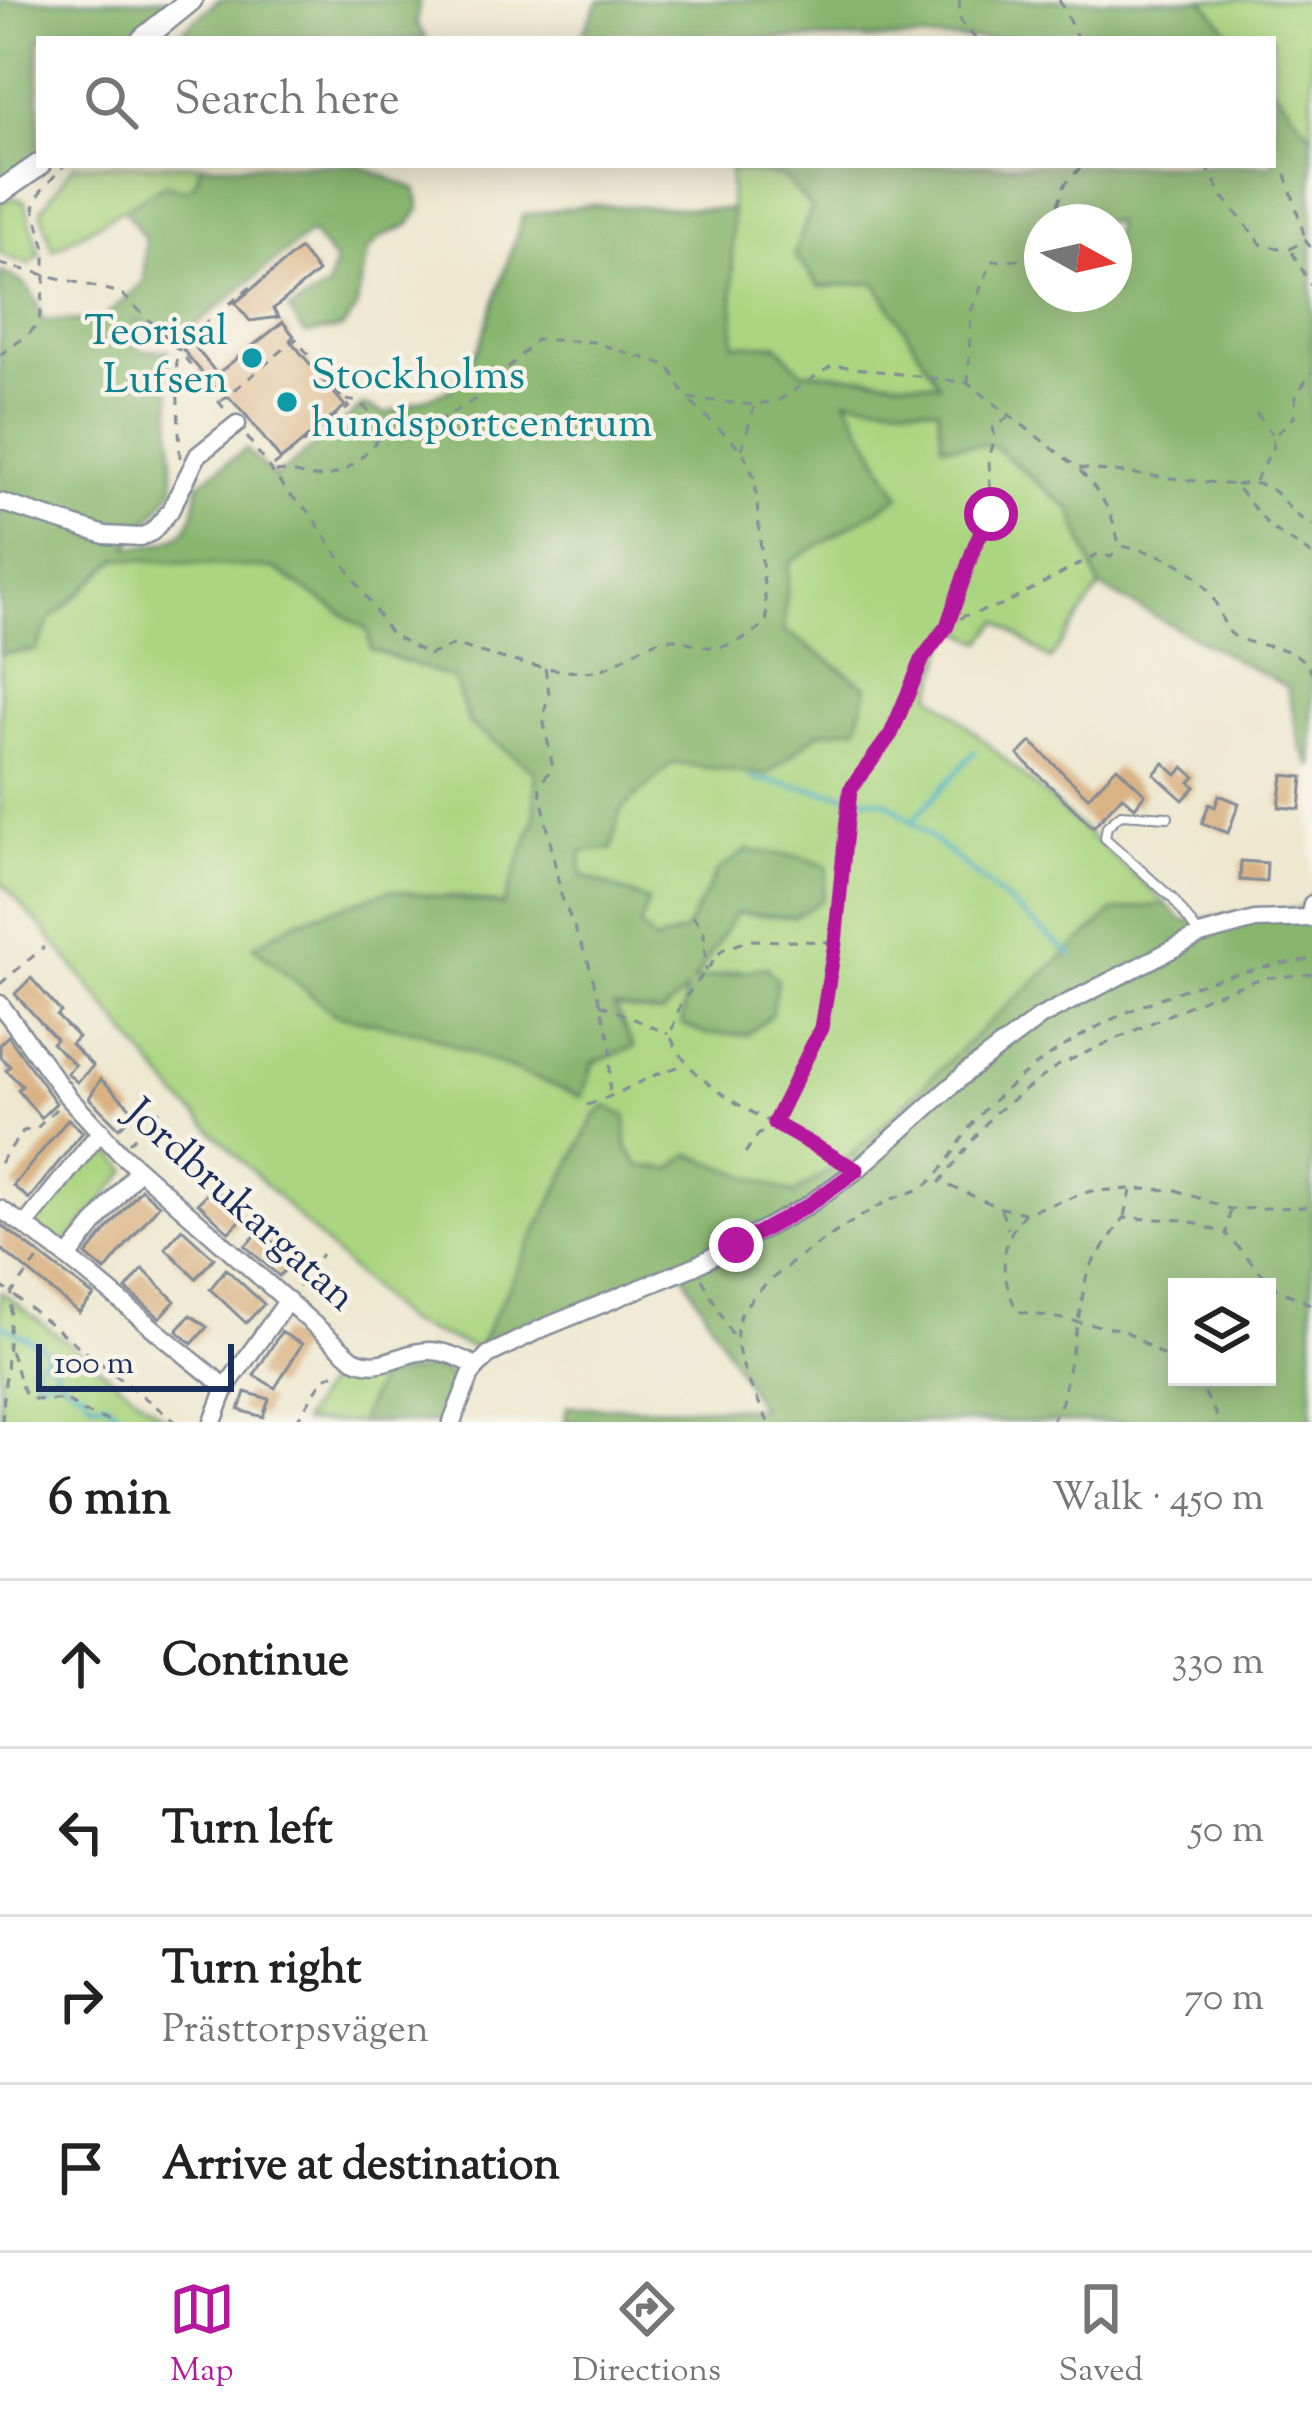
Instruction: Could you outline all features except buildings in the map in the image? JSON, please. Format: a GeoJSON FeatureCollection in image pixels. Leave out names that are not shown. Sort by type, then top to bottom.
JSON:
{"type":"FeatureCollection","features":[{"type":"Feature","properties":{"kind":"street"},"geometry":{"type":"LineString","coordinates":[[147,36],[191,0]]}},
{"type":"Feature","properties":{"kind":"street"},"geometry":{"type":"LineString","coordinates":[[0,192],[36,166]]}},
{"type":"Feature","properties":{"kind":"street"},"geometry":{"type":"LineString","coordinates":[[0,502],[105,535],[140,537],[152,532],[182,491],[198,455],[237,424]]}},
{"type":"Feature","properties":{"kind":"street"},"geometry":{"type":"LineString","coordinates":[[452,1422],[476,1366],[488,1355],[695,1266],[807,1206],[1040,1017],[1199,935],[1255,920],[1309,918],[1312,904]]}},
{"type":"Feature","properties":{"kind":"street","name":"Jordbrukargatan"},"geometry":{"type":"LineString","coordinates":[[0,1004],[68,1097],[120,1153],[353,1359],[367,1366],[429,1351],[476,1366]]}},
{"type":"Feature","properties":{"kind":"street"},"geometry":{"type":"LineString","coordinates":[[25,1225],[100,1131]]}},
{"type":"Feature","properties":{"kind":"street"},"geometry":{"type":"LineString","coordinates":[[69,1256],[138,1170]]}},
{"type":"Feature","properties":{"kind":"street"},"geometry":{"type":"LineString","coordinates":[[0,1209],[69,1256],[226,1387]]}},
{"type":"Feature","properties":{"kind":"street"},"geometry":{"type":"LineString","coordinates":[[213,1422],[226,1387],[288,1300]]}},
{"type":"Feature","properties":{"kind":"lane"},"geometry":{"type":"LineString","coordinates":[[1168,817],[1120,814],[1107,826],[1105,838],[1173,899],[1199,935]]}},
{"type":"Feature","properties":{"kind":"path"},"geometry":{"type":"LineString","coordinates":[[959,0],[961,22],[973,36]]}},
{"type":"Feature","properties":{"kind":"path"},"geometry":{"type":"LineString","coordinates":[[1059,0],[1077,36]]}},
{"type":"Feature","properties":{"kind":"path"},"geometry":{"type":"LineString","coordinates":[[0,355],[39,321],[45,249],[34,207],[61,168]]}},
{"type":"Feature","properties":{"kind":"path"},"geometry":{"type":"LineString","coordinates":[[1058,204],[1065,184],[1080,168]]}},
{"type":"Feature","properties":{"kind":"path"},"geometry":{"type":"LineString","coordinates":[[1208,168],[1223,196],[1263,246],[1290,249],[1305,239]]}},
{"type":"Feature","properties":{"kind":"path"},"geometry":{"type":"LineString","coordinates":[[1286,174],[1312,249]]}},
{"type":"Feature","properties":{"kind":"path"},"geometry":{"type":"LineString","coordinates":[[1290,249],[1312,287]]}},
{"type":"Feature","properties":{"kind":"path"},"geometry":{"type":"LineString","coordinates":[[968,383],[971,311],[992,261],[1024,259]]}},
{"type":"Feature","properties":{"kind":"path"},"geometry":{"type":"LineString","coordinates":[[0,264],[121,293],[176,346],[287,491],[309,512],[391,634],[429,655],[455,644],[545,666],[600,670],[624,655],[670,638],[710,648],[743,641],[766,622],[755,479],[742,450],[686,398],[669,366],[593,342],[537,339],[479,397],[426,428],[387,430],[348,470],[315,477],[273,470]]}},
{"type":"Feature","properties":{"kind":"path"},"geometry":{"type":"LineString","coordinates":[[176,346],[256,283]]}},
{"type":"Feature","properties":{"kind":"path"},"geometry":{"type":"LineString","coordinates":[[220,402],[296,339],[350,406],[273,470]]}},
{"type":"Feature","properties":{"kind":"path"},"geometry":{"type":"LineString","coordinates":[[176,346],[182,491]]}},
{"type":"Feature","properties":{"kind":"path"},"geometry":{"type":"LineString","coordinates":[[686,398],[754,405],[779,400],[833,364],[968,383],[1078,468],[1102,495],[1116,526],[1119,547],[1112,557],[1098,554],[1001,606],[947,626]]}},
{"type":"Feature","properties":{"kind":"path"},"geometry":{"type":"LineString","coordinates":[[1255,481],[1272,450],[1274,436],[1294,417],[1296,394],[1312,372]]}},
{"type":"Feature","properties":{"kind":"path"},"geometry":{"type":"LineString","coordinates":[[344,400],[358,402],[387,430]]}},
{"type":"Feature","properties":{"kind":"path"},"geometry":{"type":"LineString","coordinates":[[742,450],[754,405]]}},
{"type":"Feature","properties":{"kind":"path"},"geometry":{"type":"LineString","coordinates":[[1256,413],[1274,436]]}},
{"type":"Feature","properties":{"kind":"path"},"geometry":{"type":"LineString","coordinates":[[745,1154],[774,1123],[821,1028],[835,943],[850,790],[891,734],[923,658],[947,626],[991,514],[993,428],[1010,416]]}},
{"type":"Feature","properties":{"kind":"path"},"geometry":{"type":"LineString","coordinates":[[1078,468],[1235,485],[1255,481],[1272,487],[1298,518],[1312,525]]}},
{"type":"Feature","properties":{"kind":"path"},"geometry":{"type":"LineString","coordinates":[[1235,485],[1270,527],[1312,555]]}},
{"type":"Feature","properties":{"kind":"path"},"geometry":{"type":"LineString","coordinates":[[1119,547],[1171,557],[1188,567],[1210,591],[1227,631],[1288,651],[1306,662],[1312,673]]}},
{"type":"Feature","properties":{"kind":"path"},"geometry":{"type":"LineString","coordinates":[[545,666],[549,693],[543,718],[553,768],[539,784],[561,896],[588,961],[611,1044],[609,1098]]}},
{"type":"Feature","properties":{"kind":"path"},"geometry":{"type":"LineString","coordinates":[[693,916],[704,932],[706,974]]}},
{"type":"Feature","properties":{"kind":"path"},"geometry":{"type":"LineString","coordinates":[[670,1035],[681,1003],[722,950],[749,940],[835,943]]}},
{"type":"Feature","properties":{"kind":"path"},"geometry":{"type":"LineString","coordinates":[[0,984],[44,947]]}},
{"type":"Feature","properties":{"kind":"path"},"geometry":{"type":"LineString","coordinates":[[928,1185],[982,1111],[1040,1062],[1090,1029],[1203,984],[1272,964],[1312,959]]}},
{"type":"Feature","properties":{"kind":"path"},"geometry":{"type":"LineString","coordinates":[[940,1182],[993,1114],[1059,1066],[1208,997],[1262,978],[1312,974]]}},
{"type":"Feature","properties":{"kind":"path"},"geometry":{"type":"LineString","coordinates":[[599,1003],[670,1035],[687,1064],[723,1095],[857,1170]]}},
{"type":"Feature","properties":{"kind":"path"},"geometry":{"type":"LineString","coordinates":[[587,1105],[654,1072],[687,1064]]}},
{"type":"Feature","properties":{"kind":"path"},"geometry":{"type":"LineString","coordinates":[[0,1163],[23,1131],[36,1129],[68,1097]]}},
{"type":"Feature","properties":{"kind":"path"},"geometry":{"type":"LineString","coordinates":[[120,1153],[165,1105]]}},
{"type":"Feature","properties":{"kind":"path"},"geometry":{"type":"LineString","coordinates":[[735,1341],[740,1314],[795,1260],[890,1200],[940,1182],[1025,1213]]}},
{"type":"Feature","properties":{"kind":"path"},"geometry":{"type":"LineString","coordinates":[[1051,1422],[1061,1402],[1088,1269],[1124,1218],[1132,1189]]}},
{"type":"Feature","properties":{"kind":"path"},"geometry":{"type":"LineString","coordinates":[[1009,1231],[1025,1213],[1091,1191],[1176,1190],[1230,1210],[1312,1207]]}},
{"type":"Feature","properties":{"kind":"path"},"geometry":{"type":"LineString","coordinates":[[1001,1208],[1009,1231],[1003,1281],[1017,1311],[1124,1330],[1168,1359]]}},
{"type":"Feature","properties":{"kind":"path"},"geometry":{"type":"LineString","coordinates":[[1226,1234],[1230,1210]]}},
{"type":"Feature","properties":{"kind":"path"},"geometry":{"type":"LineString","coordinates":[[1124,1218],[1186,1220],[1226,1234],[1275,1288],[1312,1305]]}},
{"type":"Feature","properties":{"kind":"path"},"geometry":{"type":"LineString","coordinates":[[2,1422],[12,1293],[49,1245]]}},
{"type":"Feature","properties":{"kind":"path"},"geometry":{"type":"LineString","coordinates":[[288,1300],[322,1254]]}},
{"type":"Feature","properties":{"kind":"path"},"geometry":{"type":"LineString","coordinates":[[695,1266],[735,1341],[768,1422]]}},
{"type":"Feature","properties":{"kind":"path"},"geometry":{"type":"LineString","coordinates":[[0,1285],[176,1422]]}},
{"type":"Feature","properties":{"kind":"path"},"geometry":{"type":"LineString","coordinates":[[0,1341],[14,1357],[17,1382],[28,1398],[38,1402],[66,1399],[81,1411],[111,1422]]}},
{"type":"Feature","properties":{"kind":"path"},"geometry":{"type":"LineString","coordinates":[[1201,1386],[1220,1422]]}},
{"type":"Feature","properties":{"kind":"green space"},"geometry":{"type":"Polygon","coordinates":[[[0,0],[182,0],[137,36],[36,36],[36,158],[0,184],[0,0]]]}},
{"type":"Feature","properties":{"kind":"green space"},"geometry":{"type":"Polygon","coordinates":[[[218,0],[420,0],[416,23],[425,36],[176,36],[218,0]]]}},
{"type":"Feature","properties":{"kind":"green space"},"geometry":{"type":"Polygon","coordinates":[[[599,0],[1203,0],[1233,36],[581,36],[599,0]]]}},
{"type":"Feature","properties":{"kind":"green space"},"geometry":{"type":"Polygon","coordinates":[[[1203,0],[1312,0],[1312,136],[1276,91],[1276,36],[1233,36],[1203,0]]]}},
{"type":"Feature","properties":{"kind":"green space"},"geometry":{"type":"Polygon","coordinates":[[[1276,91],[1312,136],[1312,767],[1301,747],[1287,687],[1100,587],[1071,510],[992,445],[942,445],[938,408],[846,399],[900,496],[789,563],[784,630],[867,687],[857,727],[818,733],[767,775],[673,763],[620,811],[612,849],[581,852],[582,875],[648,901],[640,926],[655,942],[685,931],[717,872],[747,850],[802,857],[828,867],[822,900],[794,917],[736,913],[694,981],[766,967],[777,980],[771,1015],[747,1035],[705,1034],[682,1024],[685,992],[661,1014],[614,1007],[634,1047],[593,1063],[582,1097],[423,1033],[336,1015],[253,946],[298,921],[391,890],[503,905],[535,818],[535,771],[469,723],[454,679],[371,649],[367,630],[274,569],[118,558],[50,620],[36,650],[0,654],[0,272],[29,289],[43,321],[101,320],[144,282],[145,239],[124,209],[165,184],[186,190],[196,182],[200,168],[365,168],[416,189],[420,209],[409,225],[381,237],[367,252],[356,310],[342,328],[305,334],[288,310],[327,289],[335,262],[311,232],[191,329],[163,331],[137,320],[135,341],[142,351],[168,350],[174,488],[128,547],[160,543],[181,534],[193,516],[198,484],[246,449],[275,478],[364,405],[386,414],[452,389],[480,345],[523,215],[589,205],[732,210],[734,344],[777,345],[801,371],[939,384],[876,283],[820,287],[794,254],[811,209],[784,177],[730,170],[1276,168],[1276,91]]]}},
{"type":"Feature","properties":{"kind":"green space"},"geometry":{"type":"Polygon","coordinates":[[[72,168],[200,168],[196,182],[186,190],[165,185],[53,250],[41,210],[72,168]]]}},
{"type":"Feature","properties":{"kind":"green space"},"geometry":{"type":"Polygon","coordinates":[[[730,170],[784,176],[811,209],[794,255],[820,287],[875,283],[941,384],[800,371],[777,345],[733,344],[730,170]]]}},
{"type":"Feature","properties":{"kind":"green space"},"geometry":{"type":"Polygon","coordinates":[[[24,200],[40,255],[29,264],[0,254],[0,202],[24,200]]]}},
{"type":"Feature","properties":{"kind":"green space"},"geometry":{"type":"Polygon","coordinates":[[[845,399],[938,408],[1071,510],[1100,587],[1050,660],[999,621],[982,642],[952,627],[932,694],[1166,904],[1114,911],[848,1158],[794,1194],[689,1154],[672,1169],[640,1166],[627,1149],[626,1116],[595,1116],[477,1349],[405,1322],[177,1096],[0,881],[0,654],[36,650],[50,620],[118,558],[274,568],[367,630],[371,649],[454,679],[469,724],[535,771],[535,818],[504,905],[452,896],[298,921],[254,946],[336,1015],[423,1033],[582,1097],[613,1006],[686,991],[682,1024],[706,1034],[747,1035],[740,970],[693,982],[736,913],[794,917],[717,872],[685,931],[654,942],[639,926],[648,901],[582,875],[581,852],[611,848],[620,811],[673,763],[767,775],[867,687],[784,630],[789,563],[899,496],[845,399]]]}},
{"type":"Feature","properties":{"kind":"green space"},"geometry":{"type":"Polygon","coordinates":[[[1312,892],[1312,1422],[565,1422],[567,1407],[760,1408],[678,1265],[477,1349],[595,1116],[607,1106],[626,1116],[627,1148],[640,1166],[672,1169],[689,1154],[794,1194],[848,1158],[1114,911],[1166,904],[1183,921],[1307,908],[1312,892]]]}},
{"type":"Feature","properties":{"kind":"green space"},"geometry":{"type":"Polygon","coordinates":[[[101,1142],[128,1170],[67,1243],[57,1244],[32,1227],[101,1142]]]}},
{"type":"Feature","properties":{"kind":"green space"},"geometry":{"type":"Polygon","coordinates":[[[3,1293],[170,1422],[0,1422],[3,1293]]]}},
{"type":"Feature","properties":{"kind":"green space"},"geometry":{"type":"Polygon","coordinates":[[[431,1367],[462,1380],[445,1422],[359,1422],[379,1379],[431,1367]]]}},
{"type":"Feature","properties":{"kind":"green space"},"geometry":{"type":"Polygon","coordinates":[[[345,1375],[379,1379],[359,1422],[302,1422],[324,1387],[345,1375]]]}},
{"type":"Feature","properties":{"kind":"waterway"},"geometry":{"type":"LineString","coordinates":[[912,822],[975,751]]}},
{"type":"Feature","properties":{"kind":"waterway"},"geometry":{"type":"LineString","coordinates":[[750,778],[846,795]]}},
{"type":"Feature","properties":{"kind":"waterway"},"geometry":{"type":"LineString","coordinates":[[853,796],[888,802],[1073,956]]}},
{"type":"Feature","properties":{"kind":"waterway"},"geometry":{"type":"LineString","coordinates":[[0,1320],[42,1346],[63,1382],[91,1402],[107,1402],[126,1422]]}},
{"type":"Feature","properties":{"kind":"waterway"},"geometry":{"type":"LineString","coordinates":[[47,1355],[36,1365],[36,1380],[57,1373]]}},
{"type":"Feature","properties":{"kind":"place","name":"Teorisal Lufsen"},"geometry":{"type":"Point","coordinates":[252,358]}},
{"type":"Feature","properties":{"kind":"place","name":"Stockholms hundsportcentrum"},"geometry":{"type":"Point","coordinates":[287,402]}},
{"type":"Feature","properties":{"kind":"route"},"geometry":{"type":"LineString","coordinates":[[736,1245],[807,1206],[857,1170],[774,1123],[821,1028],[835,943],[850,790],[891,734],[923,658],[947,626],[991,514]]}}]}
